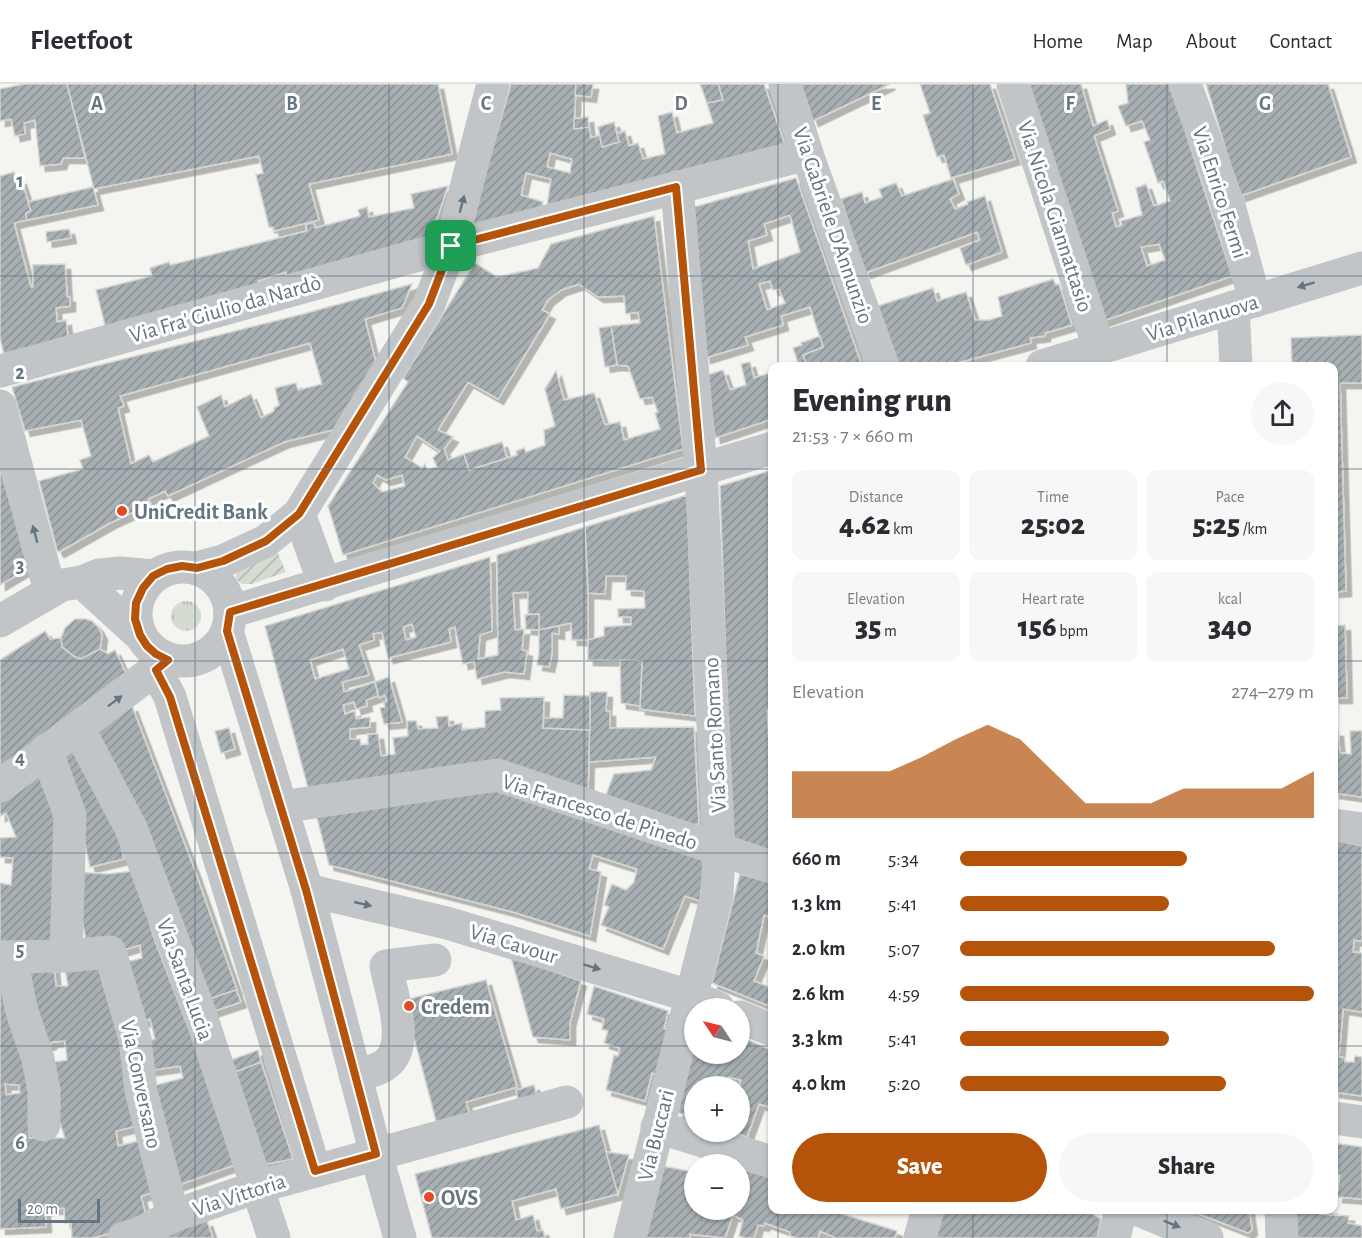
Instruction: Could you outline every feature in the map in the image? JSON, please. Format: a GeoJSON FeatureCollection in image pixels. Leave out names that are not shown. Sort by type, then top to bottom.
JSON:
{"type":"FeatureCollection","features":[{"type":"Feature","properties":{"kind":"street"},"geometry":{"type":"LineString","coordinates":[[197,568],[223,561],[266,541],[299,514],[429,304],[451,246],[494,84]]}},
{"type":"Feature","properties":{"kind":"street","name":"Via Gabriele D'Annunzio"},"geometry":{"type":"LineString","coordinates":[[785,84],[807,154],[882,362]]}},
{"type":"Feature","properties":{"kind":"street","name":"Via Nicola Giannattasio"},"geometry":{"type":"LineString","coordinates":[[1013,84],[1099,348]]}},
{"type":"Feature","properties":{"kind":"street","name":"Via Enrico Fermi"},"geometry":{"type":"LineString","coordinates":[[1185,84],[1230,209],[1244,304],[1237,362]]}},
{"type":"Feature","properties":{"kind":"street","name":"Via Fra' Giulio da Nardò"},"geometry":{"type":"LineString","coordinates":[[0,371],[451,246],[807,154]]}},
{"type":"Feature","properties":{"kind":"street","name":"Via Santo Romano"},"geometry":{"type":"LineString","coordinates":[[676,187],[701,470],[719,850],[717,895],[704,998]]}},
{"type":"Feature","properties":{"kind":"street","name":"Via Pilanuova"},"geometry":{"type":"LineString","coordinates":[[1055,362],[1362,268]]}},
{"type":"Feature","properties":{"kind":"street"},"geometry":{"type":"LineString","coordinates":[[0,406],[50,591]]}},
{"type":"Feature","properties":{"kind":"street"},"geometry":{"type":"LineString","coordinates":[[0,786],[46,750],[171,664],[201,658],[212,652],[221,642],[229,622],[325,585],[768,449]]}},
{"type":"Feature","properties":{"kind":"street"},"geometry":{"type":"LineString","coordinates":[[299,514],[325,585]]}},
{"type":"Feature","properties":{"kind":"street"},"geometry":{"type":"LineString","coordinates":[[140,635],[135,619],[136,603],[143,588],[153,576],[167,569],[182,566],[197,568],[210,574],[221,585],[228,598],[229,622],[249,702],[306,890],[400,1238]]}},
{"type":"Feature","properties":{"kind":"street"},"geometry":{"type":"LineString","coordinates":[[0,621],[62,585],[82,582],[99,575],[120,573],[153,576]]}},
{"type":"Feature","properties":{"kind":"street"},"geometry":{"type":"LineString","coordinates":[[82,582],[140,635],[156,654],[171,664],[249,702]]}},
{"type":"Feature","properties":{"kind":"street"},"geometry":{"type":"LineString","coordinates":[[171,664],[170,697],[315,1171]]}},
{"type":"Feature","properties":{"kind":"street","name":"Via Santa Lucia"},"geometry":{"type":"LineString","coordinates":[[78,728],[131,828],[201,1016],[274,1238]]}},
{"type":"Feature","properties":{"kind":"street"},"geometry":{"type":"LineString","coordinates":[[44,1125],[44,1090],[38,1059],[6,957],[66,956],[70,815],[46,750]]}},
{"type":"Feature","properties":{"kind":"street","name":"Via Francesco de Pinedo"},"geometry":{"type":"LineString","coordinates":[[281,807],[497,775],[768,866]]}},
{"type":"Feature","properties":{"kind":"street"},"geometry":{"type":"LineString","coordinates":[[1338,826],[1362,829]]}},
{"type":"Feature","properties":{"kind":"street","name":"Via Cavour"},"geometry":{"type":"LineString","coordinates":[[306,890],[447,923],[691,998]]}},
{"type":"Feature","properties":{"kind":"street","name":"Via Conversano"},"geometry":{"type":"LineString","coordinates":[[66,956],[110,952],[135,1039],[141,1090],[173,1216]]}},
{"type":"Feature","properties":{"kind":"street"},"geometry":{"type":"LineString","coordinates":[[355,1075],[371,1072],[386,1064],[395,1053],[400,1031],[386,966],[435,960]]}},
{"type":"Feature","properties":{"kind":"street"},"geometry":{"type":"LineString","coordinates":[[750,1021],[768,1028]]}},
{"type":"Feature","properties":{"kind":"street","name":"Via Buccari"},"geometry":{"type":"LineString","coordinates":[[630,1238],[657,1127],[684,1055]]}},
{"type":"Feature","properties":{"kind":"street","name":"Via Vittoria"},"geometry":{"type":"LineString","coordinates":[[124,1238],[138,1234],[173,1216],[257,1187],[567,1102]]}},
{"type":"Feature","properties":{"kind":"street"},"geometry":{"type":"LineString","coordinates":[[1338,1119],[1362,1122]]}},
{"type":"Feature","properties":{"kind":"street"},"geometry":{"type":"LineString","coordinates":[[657,1127],[768,1161]]}},
{"type":"Feature","properties":{"kind":"street"},"geometry":{"type":"LineString","coordinates":[[920,1238],[927,1214]]}},
{"type":"Feature","properties":{"kind":"street"},"geometry":{"type":"LineString","coordinates":[[1114,1238],[1120,1214]]}},
{"type":"Feature","properties":{"kind":"street"},"geometry":{"type":"LineString","coordinates":[[1148,1214],[1207,1238]]}},
{"type":"Feature","properties":{"kind":"street"},"geometry":{"type":"LineString","coordinates":[[1281,1214],[1282,1238]]}},
{"type":"Feature","properties":{"kind":"green space"},"geometry":{"type":"Polygon","coordinates":[[[277,551],[286,572],[252,584],[242,584],[236,579],[236,571],[277,551]]]}},
{"type":"Feature","properties":{"kind":"green space"},"geometry":{"type":"Polygon","coordinates":[[[186,601],[197,605],[201,616],[197,627],[186,631],[175,627],[171,616],[175,605],[186,601]]]}},
{"type":"Feature","properties":{"kind":"building"},"geometry":{"type":"Polygon","coordinates":[[[24,84],[67,84],[85,158],[63,158],[61,164],[40,166],[35,120],[24,123],[25,134],[15,136],[11,119],[0,121],[0,89],[24,84]]]}},
{"type":"Feature","properties":{"kind":"building"},"geometry":{"type":"Polygon","coordinates":[[[67,84],[438,84],[452,154],[309,184],[319,220],[274,231],[273,227],[269,227],[256,175],[263,173],[259,156],[94,189],[67,84]]]}},
{"type":"Feature","properties":{"kind":"building"},"geometry":{"type":"Polygon","coordinates":[[[511,84],[576,84],[574,129],[589,127],[591,138],[600,135],[602,147],[619,142],[616,134],[625,131],[629,146],[638,143],[643,159],[665,154],[658,116],[672,112],[677,133],[713,123],[707,103],[723,100],[718,84],[764,84],[785,145],[546,213],[551,179],[526,173],[521,195],[543,202],[540,214],[470,228],[511,84]],[[550,153],[547,167],[570,173],[572,159],[550,153]]]}},
{"type":"Feature","properties":{"kind":"building"},"geometry":{"type":"Polygon","coordinates":[[[576,84],[593,84],[591,97],[575,95],[576,84]]]}},
{"type":"Feature","properties":{"kind":"building"},"geometry":{"type":"Polygon","coordinates":[[[700,84],[718,84],[723,100],[707,103],[700,84]]]}},
{"type":"Feature","properties":{"kind":"building"},"geometry":{"type":"Polygon","coordinates":[[[801,84],[890,84],[813,121],[801,84]]]}},
{"type":"Feature","properties":{"kind":"building"},"geometry":{"type":"Polygon","coordinates":[[[920,84],[990,84],[1015,159],[951,178],[944,155],[937,157],[923,115],[930,113],[920,84]]]}},
{"type":"Feature","properties":{"kind":"building"},"geometry":{"type":"Polygon","coordinates":[[[1025,84],[1081,84],[1093,126],[1107,120],[1110,129],[1094,136],[1118,211],[1112,213],[1116,227],[1122,225],[1121,221],[1142,215],[1136,188],[1146,184],[1154,206],[1170,201],[1163,181],[1158,183],[1144,142],[1150,140],[1142,121],[1126,126],[1118,106],[1128,103],[1126,84],[1170,84],[1232,276],[1100,322],[1025,84]],[[1159,244],[1141,247],[1147,266],[1165,260],[1159,244]]]}},
{"type":"Feature","properties":{"kind":"building"},"geometry":{"type":"Polygon","coordinates":[[[1206,84],[1328,84],[1351,157],[1240,196],[1206,84]]]}},
{"type":"Feature","properties":{"kind":"building"},"geometry":{"type":"Polygon","coordinates":[[[588,117],[589,127],[574,129],[574,119],[588,117]]]}},
{"type":"Feature","properties":{"kind":"building"},"geometry":{"type":"Polygon","coordinates":[[[614,122],[619,142],[602,147],[598,127],[614,122]]]}},
{"type":"Feature","properties":{"kind":"building"},"geometry":{"type":"Polygon","coordinates":[[[14,172],[16,180],[21,179],[31,211],[26,213],[27,220],[14,223],[31,287],[33,287],[33,265],[65,264],[67,297],[70,297],[70,306],[56,308],[57,322],[66,320],[68,337],[4,354],[0,338],[0,176],[14,172]]]}},
{"type":"Feature","properties":{"kind":"building"},"geometry":{"type":"Polygon","coordinates":[[[796,178],[861,362],[805,362],[803,355],[823,347],[810,307],[781,316],[783,325],[745,337],[748,345],[705,358],[687,209],[796,178]],[[790,215],[764,224],[767,235],[748,241],[753,269],[800,252],[790,215]],[[770,281],[759,284],[767,310],[785,303],[779,289],[773,290],[770,281]]]}},
{"type":"Feature","properties":{"kind":"building"},"geometry":{"type":"Polygon","coordinates":[[[953,179],[959,194],[950,199],[955,209],[985,196],[1002,252],[966,265],[960,248],[980,240],[977,232],[865,273],[841,199],[862,192],[865,203],[882,197],[879,189],[896,183],[902,196],[953,179]]]}},
{"type":"Feature","properties":{"kind":"building"},"geometry":{"type":"Polygon","coordinates":[[[448,186],[428,245],[288,281],[286,272],[258,281],[260,289],[106,329],[96,290],[152,276],[150,268],[169,262],[170,265],[307,231],[306,225],[314,222],[315,228],[360,216],[358,210],[367,207],[369,217],[414,208],[411,194],[448,186]]]}},
{"type":"Feature","properties":{"kind":"building"},"geometry":{"type":"Polygon","coordinates":[[[93,187],[98,205],[27,220],[26,213],[31,211],[28,202],[93,187]]]}},
{"type":"Feature","properties":{"kind":"building"},"geometry":{"type":"Polygon","coordinates":[[[654,216],[683,449],[343,555],[328,506],[408,382],[403,378],[475,263],[497,277],[538,268],[551,244],[654,216]],[[579,284],[561,290],[548,300],[542,310],[550,314],[498,399],[468,382],[438,430],[453,437],[444,449],[448,460],[464,454],[469,470],[517,455],[516,451],[524,448],[526,452],[545,445],[544,430],[555,426],[545,389],[556,371],[564,400],[594,393],[605,425],[620,422],[624,440],[660,429],[655,413],[658,412],[652,397],[640,399],[628,366],[617,365],[611,326],[640,323],[638,312],[626,314],[624,296],[598,297],[579,284]],[[417,436],[405,457],[422,468],[425,464],[427,469],[437,467],[433,458],[440,451],[417,436]],[[377,475],[373,483],[382,492],[405,486],[402,475],[386,480],[377,475]]]}},
{"type":"Feature","properties":{"kind":"building"},"geometry":{"type":"Polygon","coordinates":[[[69,229],[71,238],[47,242],[46,232],[69,229]]]}},
{"type":"Feature","properties":{"kind":"building"},"geometry":{"type":"Polygon","coordinates":[[[1053,279],[1056,285],[1059,284],[1072,325],[1045,333],[1045,336],[1030,338],[1031,343],[961,362],[898,362],[878,306],[933,288],[937,301],[966,292],[975,320],[989,320],[1002,316],[998,297],[1053,279]]]}},
{"type":"Feature","properties":{"kind":"building"},"geometry":{"type":"Polygon","coordinates":[[[412,284],[402,308],[365,319],[376,363],[336,429],[284,442],[168,496],[165,491],[148,499],[151,504],[110,523],[59,552],[57,550],[39,481],[83,469],[80,460],[91,456],[81,420],[25,431],[12,387],[303,314],[412,284]],[[310,343],[120,396],[124,406],[118,408],[131,464],[149,455],[153,462],[209,436],[197,407],[221,395],[225,407],[251,394],[261,418],[274,411],[274,408],[279,405],[275,388],[296,383],[298,390],[322,384],[310,343]]]}},
{"type":"Feature","properties":{"kind":"building"},"geometry":{"type":"Polygon","coordinates":[[[611,326],[617,365],[605,367],[599,328],[611,326]]]}},
{"type":"Feature","properties":{"kind":"building"},"geometry":{"type":"Polygon","coordinates":[[[1362,335],[1362,383],[1340,383],[1346,591],[1338,592],[1338,362],[1292,362],[1291,338],[1362,335]]]}},
{"type":"Feature","properties":{"kind":"building"},"geometry":{"type":"Polygon","coordinates":[[[820,336],[823,347],[803,355],[806,362],[798,362],[793,348],[802,345],[801,343],[820,336]]]}},
{"type":"Feature","properties":{"kind":"building"},"geometry":{"type":"Polygon","coordinates":[[[750,362],[754,378],[768,373],[768,420],[715,438],[707,375],[723,370],[730,390],[746,385],[741,364],[750,362]]]}},
{"type":"Feature","properties":{"kind":"building"},"geometry":{"type":"Polygon","coordinates":[[[502,442],[507,458],[469,470],[464,454],[502,442]]]}},
{"type":"Feature","properties":{"kind":"building"},"geometry":{"type":"Polygon","coordinates":[[[0,468],[29,568],[0,585],[0,468]]]}},
{"type":"Feature","properties":{"kind":"building"},"geometry":{"type":"Polygon","coordinates":[[[768,471],[768,854],[732,843],[720,486],[768,471]]]}},
{"type":"Feature","properties":{"kind":"building"},"geometry":{"type":"Polygon","coordinates":[[[687,495],[695,716],[640,709],[642,661],[588,660],[588,640],[604,636],[604,627],[631,625],[631,617],[618,617],[618,609],[645,608],[644,591],[626,590],[626,576],[606,576],[605,594],[588,593],[585,527],[687,495]]]}},
{"type":"Feature","properties":{"kind":"building"},"geometry":{"type":"Polygon","coordinates":[[[585,527],[588,640],[572,640],[571,623],[539,630],[539,614],[528,614],[528,592],[513,593],[515,630],[524,629],[522,650],[527,651],[524,674],[504,672],[477,679],[474,661],[463,664],[455,627],[449,629],[451,642],[388,658],[382,632],[373,634],[374,640],[359,645],[369,675],[342,682],[344,692],[375,682],[378,696],[366,700],[367,706],[356,709],[354,702],[343,705],[345,714],[355,711],[356,719],[370,717],[370,727],[350,729],[350,739],[360,739],[361,745],[368,744],[368,734],[378,734],[381,756],[395,754],[393,738],[408,736],[407,721],[416,721],[418,729],[438,728],[436,717],[448,716],[449,726],[462,723],[462,730],[485,727],[485,711],[501,710],[500,698],[544,697],[543,728],[590,730],[588,789],[309,792],[265,626],[490,557],[492,631],[480,635],[478,659],[498,655],[497,555],[585,527]],[[412,624],[403,627],[406,640],[416,637],[412,624]],[[343,649],[310,660],[315,679],[349,669],[343,649]]]}},
{"type":"Feature","properties":{"kind":"building"},"geometry":{"type":"Polygon","coordinates":[[[539,614],[539,630],[526,629],[525,615],[539,614]]]}},
{"type":"Feature","properties":{"kind":"building"},"geometry":{"type":"Polygon","coordinates":[[[75,619],[92,621],[102,635],[100,649],[81,659],[62,647],[61,638],[65,628],[75,619]]]}},
{"type":"Feature","properties":{"kind":"building"},"geometry":{"type":"Polygon","coordinates":[[[1345,625],[1347,698],[1338,698],[1338,626],[1345,625]]]}},
{"type":"Feature","properties":{"kind":"building"},"geometry":{"type":"Polygon","coordinates":[[[559,626],[559,634],[552,633],[552,654],[549,667],[537,665],[539,630],[559,626]]]}},
{"type":"Feature","properties":{"kind":"building"},"geometry":{"type":"Polygon","coordinates":[[[45,631],[50,639],[61,638],[62,647],[81,659],[100,649],[108,654],[115,650],[128,678],[0,771],[0,660],[45,631]]]}},
{"type":"Feature","properties":{"kind":"building"},"geometry":{"type":"Polygon","coordinates":[[[620,660],[642,661],[640,706],[621,703],[620,660]]]}},
{"type":"Feature","properties":{"kind":"building"},"geometry":{"type":"Polygon","coordinates":[[[389,677],[402,722],[384,724],[380,708],[385,707],[384,702],[387,701],[385,695],[379,698],[375,682],[389,677]]]}},
{"type":"Feature","properties":{"kind":"building"},"geometry":{"type":"Polygon","coordinates":[[[590,692],[607,692],[606,711],[610,711],[610,728],[694,727],[699,824],[693,825],[606,795],[614,774],[651,770],[656,757],[589,762],[590,692]]]}},
{"type":"Feature","properties":{"kind":"building"},"geometry":{"type":"Polygon","coordinates":[[[564,695],[590,696],[590,730],[543,728],[544,718],[563,718],[564,695]]]}},
{"type":"Feature","properties":{"kind":"building"},"geometry":{"type":"Polygon","coordinates":[[[132,706],[195,871],[237,990],[206,1000],[92,733],[132,706]]]}},
{"type":"Feature","properties":{"kind":"building"},"geometry":{"type":"Polygon","coordinates":[[[229,728],[235,749],[221,753],[215,731],[229,728]]]}},
{"type":"Feature","properties":{"kind":"building"},"geometry":{"type":"Polygon","coordinates":[[[1338,731],[1340,753],[1351,754],[1350,731],[1362,731],[1362,797],[1338,794],[1338,731]]]}},
{"type":"Feature","properties":{"kind":"building"},"geometry":{"type":"Polygon","coordinates":[[[76,745],[116,826],[124,859],[90,867],[83,835],[58,757],[76,745]]]}},
{"type":"Feature","properties":{"kind":"building"},"geometry":{"type":"Polygon","coordinates":[[[46,765],[58,792],[52,951],[0,951],[0,883],[11,885],[13,858],[0,857],[0,838],[16,837],[6,813],[0,816],[0,798],[46,765]]]}},
{"type":"Feature","properties":{"kind":"building"},"geometry":{"type":"Polygon","coordinates":[[[497,791],[704,860],[700,901],[685,896],[663,949],[601,925],[609,907],[604,905],[612,884],[626,890],[634,882],[637,869],[593,855],[589,869],[601,872],[590,936],[513,912],[329,865],[316,814],[497,791]]]}},
{"type":"Feature","properties":{"kind":"building"},"geometry":{"type":"Polygon","coordinates":[[[1338,841],[1362,846],[1362,941],[1354,940],[1353,952],[1362,953],[1362,1012],[1343,1009],[1339,1057],[1345,1058],[1345,1062],[1354,1062],[1355,1056],[1362,1057],[1362,1096],[1338,1093],[1338,841]]]}},
{"type":"Feature","properties":{"kind":"building"},"geometry":{"type":"Polygon","coordinates":[[[133,871],[155,941],[240,1163],[173,1187],[149,1087],[183,1078],[180,1066],[146,1071],[141,1043],[155,1039],[150,1019],[141,1022],[119,964],[142,958],[140,945],[117,952],[88,949],[72,872],[108,874],[133,871]]]}},
{"type":"Feature","properties":{"kind":"building"},"geometry":{"type":"Polygon","coordinates":[[[740,874],[768,882],[768,916],[764,915],[756,953],[764,956],[754,981],[768,987],[768,1005],[712,983],[740,874]]]}},
{"type":"Feature","properties":{"kind":"building"},"geometry":{"type":"Polygon","coordinates":[[[511,957],[581,981],[570,1022],[570,1040],[533,1037],[511,957]]]}},
{"type":"Feature","properties":{"kind":"building"},"geometry":{"type":"Polygon","coordinates":[[[106,961],[141,1125],[116,1131],[118,1146],[142,1140],[159,1191],[141,1196],[148,1224],[92,1238],[72,1238],[71,1222],[65,1223],[64,1208],[45,1210],[46,1227],[0,1229],[0,966],[5,965],[30,1099],[29,1138],[65,1138],[57,1114],[54,1062],[67,1060],[65,1041],[51,1042],[51,1044],[42,1046],[24,970],[54,966],[56,986],[68,986],[64,964],[106,961]],[[5,1084],[6,1095],[20,1093],[19,1085],[5,1084]]]}},
{"type":"Feature","properties":{"kind":"building"},"geometry":{"type":"Polygon","coordinates":[[[486,980],[517,1087],[466,1102],[472,1124],[439,1132],[404,1000],[486,980]]]}},
{"type":"Feature","properties":{"kind":"building"},"geometry":{"type":"Polygon","coordinates":[[[594,986],[668,1011],[664,1029],[670,1030],[657,1075],[652,1073],[645,1101],[606,1090],[614,1055],[618,1056],[620,1048],[604,1043],[608,1031],[602,1029],[604,1019],[587,1014],[594,986]]]}},
{"type":"Feature","properties":{"kind":"building"},"geometry":{"type":"Polygon","coordinates":[[[236,990],[241,1002],[211,1012],[206,1000],[236,990]]]}},
{"type":"Feature","properties":{"kind":"building"},"geometry":{"type":"Polygon","coordinates":[[[750,1041],[768,1048],[768,1107],[759,1104],[750,1129],[750,1076],[686,1076],[690,1064],[750,1064],[750,1041]]]}},
{"type":"Feature","properties":{"kind":"building"},"geometry":{"type":"Polygon","coordinates":[[[258,1050],[261,1062],[230,1074],[226,1062],[258,1050]]]}},
{"type":"Feature","properties":{"kind":"building"},"geometry":{"type":"Polygon","coordinates":[[[261,1062],[293,1159],[261,1165],[230,1074],[261,1062]]]}},
{"type":"Feature","properties":{"kind":"building"},"geometry":{"type":"Polygon","coordinates":[[[534,1085],[538,1101],[519,1105],[516,1090],[534,1085]]]}},
{"type":"Feature","properties":{"kind":"building"},"geometry":{"type":"Polygon","coordinates":[[[684,1085],[684,1115],[677,1112],[684,1085]]]}},
{"type":"Feature","properties":{"kind":"building"},"geometry":{"type":"Polygon","coordinates":[[[599,1125],[618,1194],[561,1209],[556,1189],[512,1201],[516,1220],[533,1215],[537,1231],[543,1230],[545,1238],[432,1238],[415,1174],[599,1125]]]}},
{"type":"Feature","properties":{"kind":"building"},"geometry":{"type":"Polygon","coordinates":[[[1338,1144],[1362,1147],[1362,1199],[1338,1197],[1340,1175],[1338,1175],[1338,1144]]]}},
{"type":"Feature","properties":{"kind":"building"},"geometry":{"type":"Polygon","coordinates":[[[606,1152],[629,1155],[618,1194],[606,1152]]]}},
{"type":"Feature","properties":{"kind":"building"},"geometry":{"type":"Polygon","coordinates":[[[662,1166],[684,1170],[684,1220],[731,1220],[725,1238],[690,1234],[690,1238],[642,1238],[662,1166]]]}},
{"type":"Feature","properties":{"kind":"building"},"geometry":{"type":"Polygon","coordinates":[[[750,1172],[768,1176],[768,1214],[842,1214],[897,1231],[895,1238],[836,1238],[820,1231],[818,1238],[797,1238],[790,1236],[790,1232],[765,1223],[764,1226],[758,1225],[754,1238],[739,1236],[743,1220],[750,1220],[750,1172]]]}},
{"type":"Feature","properties":{"kind":"building"},"geometry":{"type":"Polygon","coordinates":[[[938,1214],[1092,1214],[1101,1219],[1097,1238],[931,1238],[938,1214]]]}},
{"type":"Feature","properties":{"kind":"building"},"geometry":{"type":"Polygon","coordinates":[[[1199,1214],[1250,1214],[1252,1230],[1248,1233],[1199,1214]]]}},
{"type":"Feature","properties":{"kind":"building"},"geometry":{"type":"Polygon","coordinates":[[[1291,1214],[1349,1216],[1348,1223],[1362,1226],[1362,1238],[1292,1238],[1291,1214]]]}},
{"type":"Feature","properties":{"kind":"building"},"geometry":{"type":"Polygon","coordinates":[[[207,1221],[213,1238],[151,1238],[207,1221]]]}},
{"type":"Feature","properties":{"kind":"place","name":"UniCredit Bank"},"geometry":{"type":"Point","coordinates":[122,511]}},
{"type":"Feature","properties":{"kind":"place","name":"Credem"},"geometry":{"type":"Point","coordinates":[409,1006]}},
{"type":"Feature","properties":{"kind":"place","name":"OVS"},"geometry":{"type":"Point","coordinates":[429,1197]}},
{"type":"Feature","properties":{"kind":"route"},"geometry":{"type":"LineString","coordinates":[[676,187],[701,470],[230,612],[227,631],[306,890],[376,1154],[315,1171],[170,697],[156,670],[168,660],[147,646],[140,635],[135,619],[136,603],[143,588],[153,576],[167,569],[182,566],[197,568],[223,561],[266,541],[299,514],[429,304],[451,246],[676,187]]}}]}
